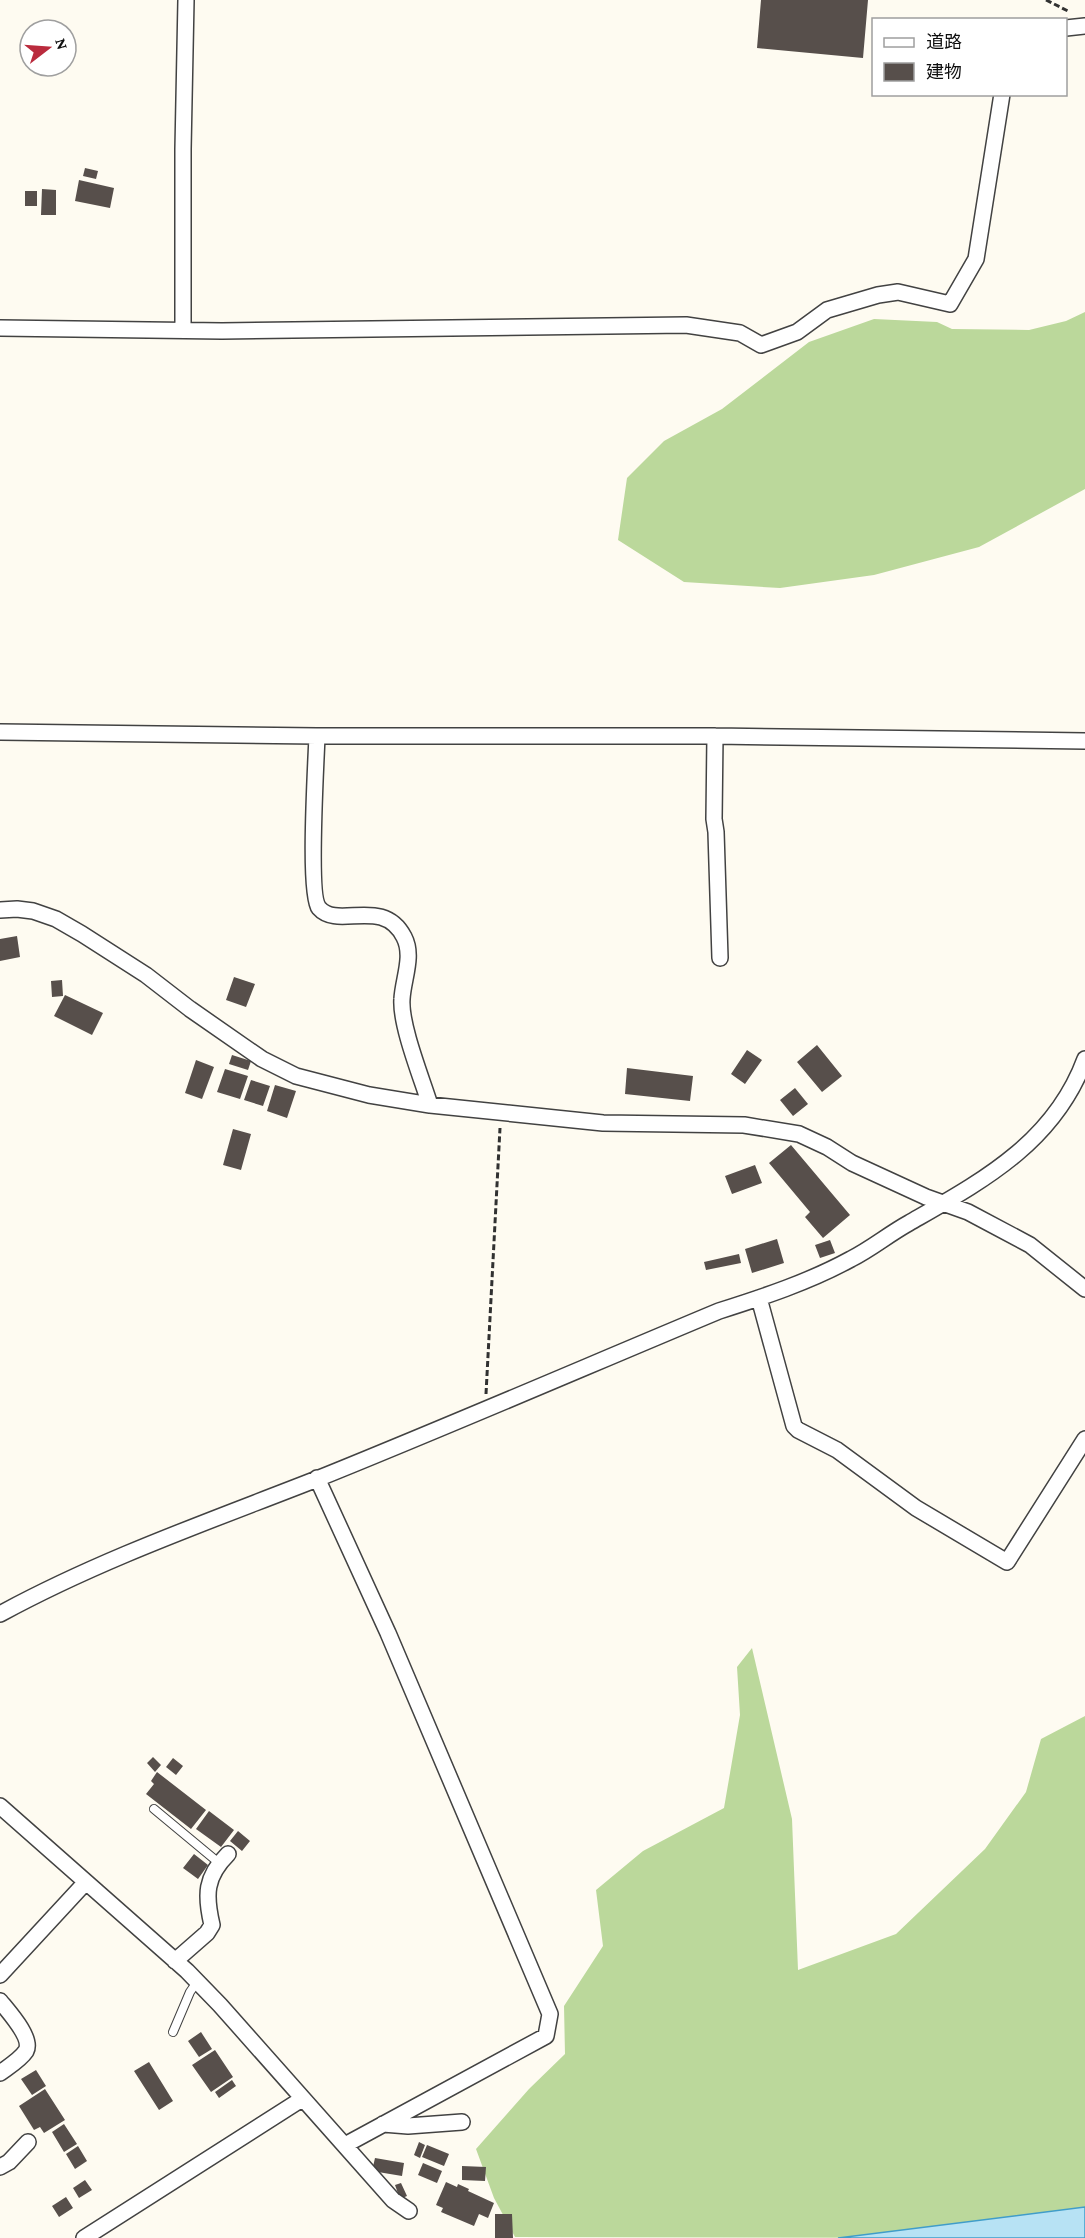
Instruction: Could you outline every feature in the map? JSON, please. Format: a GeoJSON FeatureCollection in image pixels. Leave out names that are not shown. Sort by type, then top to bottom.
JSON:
{"type":"FeatureCollection","features":[{"type":"Feature","properties":{"kind":"street"},"geometry":{"type":"LineString","coordinates":[[183,330],[186,0]]}},
{"type":"Feature","properties":{"kind":"street"},"geometry":{"type":"LineString","coordinates":[[0,328],[222,331],[687,325],[740,333],[761,345],[797,332],[827,310],[878,295],[898,292],[950,304],[975,259],[1002,96]]}},
{"type":"Feature","properties":{"kind":"street"},"geometry":{"type":"LineString","coordinates":[[0,732],[317,736],[715,736],[1085,741]]}},
{"type":"Feature","properties":{"kind":"street"},"geometry":{"type":"LineString","coordinates":[[317,736],[314,899],[320,909],[333,915],[376,916],[390,920],[403,934],[409,953],[401,1000],[407,1030],[430,1105]]}},
{"type":"Feature","properties":{"kind":"street"},"geometry":{"type":"LineString","coordinates":[[715,736],[714,819],[720,958]]}},
{"type":"Feature","properties":{"kind":"street"},"geometry":{"type":"LineString","coordinates":[[0,910],[33,911],[82,934],[146,975],[261,1059],[296,1076],[369,1095],[430,1105],[611,1124],[744,1125],[800,1134],[852,1163],[894,1183],[968,1212],[1030,1245],[1085,1289]]}},
{"type":"Feature","properties":{"kind":"street"},"geometry":{"type":"LineString","coordinates":[[0,1614],[73,1577],[182,1531],[317,1478],[719,1311],[759,1298],[852,1258],[1008,1162],[1050,1122],[1076,1082],[1085,1059]]}},
{"type":"Feature","properties":{"kind":"street"},"geometry":{"type":"LineString","coordinates":[[759,1298],[794,1426],[837,1450],[916,1508],[1007,1562],[1085,1439]]}},
{"type":"Feature","properties":{"kind":"street"},"geometry":{"type":"LineString","coordinates":[[317,1478],[388,1633],[550,2014],[546,2036],[345,2145]]}},
{"type":"Feature","properties":{"kind":"street"},"geometry":{"type":"LineString","coordinates":[[0,1806],[197,1982],[393,2200],[409,2211]]}},
{"type":"Feature","properties":{"kind":"street"},"geometry":{"type":"LineString","coordinates":[[175,1961],[207,1933],[212,1925],[206,1901],[209,1885],[224,1859]]}},
{"type":"Feature","properties":{"kind":"street"},"geometry":{"type":"LineString","coordinates":[[0,1975],[85,1883]]}},
{"type":"Feature","properties":{"kind":"street"},"geometry":{"type":"LineString","coordinates":[[0,2001],[25,2035],[28,2043],[27,2050],[0,2073]]}},
{"type":"Feature","properties":{"kind":"street"},"geometry":{"type":"LineString","coordinates":[[84,2238],[302,2098]]}},
{"type":"Feature","properties":{"kind":"street"},"geometry":{"type":"LineString","coordinates":[[383,2124],[408,2126],[462,2122]]}},
{"type":"Feature","properties":{"kind":"street"},"geometry":{"type":"LineString","coordinates":[[0,2168],[28,2142]]}},
{"type":"Feature","properties":{"kind":"lane"},"geometry":{"type":"LineString","coordinates":[[154,1809],[224,1859]]}},
{"type":"Feature","properties":{"kind":"lane"},"geometry":{"type":"LineString","coordinates":[[173,2032],[190,1992],[197,1982]]}},
{"type":"Feature","properties":{"kind":"path"},"geometry":{"type":"LineString","coordinates":[[1046,0],[1080,20]]}},
{"type":"Feature","properties":{"kind":"path"},"geometry":{"type":"LineString","coordinates":[[489,1407],[485,1386],[501,1112]]}},
{"type":"Feature","properties":{"kind":"green space"},"geometry":{"type":"Polygon","coordinates":[[[1085,312],[1085,489],[979,547],[874,575],[780,588],[684,582],[618,540],[627,478],[664,441],[722,409],[809,342],[874,319],[937,322],[952,329],[1029,330],[1066,321],[1085,312]]]}},
{"type":"Feature","properties":{"kind":"green space"},"geometry":{"type":"Polygon","coordinates":[[[752,1648],[792,1819],[798,1970],[896,1934],[985,1849],[1026,1792],[1041,1739],[1085,1716],[1085,2223],[988,2238],[515,2237],[494,2198],[476,2149],[529,2089],[565,2054],[564,2006],[603,1946],[596,1890],[643,1851],[724,1808],[740,1715],[737,1667],[752,1648]]]}},
{"type":"Feature","properties":{"kind":"water"},"geometry":{"type":"Polygon","coordinates":[[[1085,2207],[1085,2238],[838,2238],[1085,2207]]]}},
{"type":"Feature","properties":{"kind":"building"},"geometry":{"type":"Polygon","coordinates":[[[761,0],[868,0],[863,58],[757,48],[761,0]]]}},
{"type":"Feature","properties":{"kind":"building"},"geometry":{"type":"Polygon","coordinates":[[[85,168],[98,171],[96,179],[83,176],[85,168]]]}},
{"type":"Feature","properties":{"kind":"building"},"geometry":{"type":"Polygon","coordinates":[[[79,180],[114,188],[110,208],[75,201],[79,180]]]}},
{"type":"Feature","properties":{"kind":"building"},"geometry":{"type":"Polygon","coordinates":[[[42,189],[56,190],[56,215],[41,215],[42,189]]]}},
{"type":"Feature","properties":{"kind":"building"},"geometry":{"type":"Polygon","coordinates":[[[25,191],[37,191],[37,206],[25,206],[25,191]]]}},
{"type":"Feature","properties":{"kind":"building"},"geometry":{"type":"Polygon","coordinates":[[[17,936],[20,957],[0,961],[0,939],[17,936]]]}},
{"type":"Feature","properties":{"kind":"building"},"geometry":{"type":"Polygon","coordinates":[[[234,977],[255,984],[246,1007],[226,1000],[234,977]]]}},
{"type":"Feature","properties":{"kind":"building"},"geometry":{"type":"Polygon","coordinates":[[[62,980],[63,996],[52,997],[51,981],[62,980]]]}},
{"type":"Feature","properties":{"kind":"building"},"geometry":{"type":"Polygon","coordinates":[[[65,995],[103,1013],[92,1035],[54,1016],[65,995]]]}},
{"type":"Feature","properties":{"kind":"building"},"geometry":{"type":"Polygon","coordinates":[[[817,1045],[842,1076],[822,1092],[797,1062],[817,1045]]]}},
{"type":"Feature","properties":{"kind":"building"},"geometry":{"type":"Polygon","coordinates":[[[747,1050],[762,1060],[745,1084],[731,1074],[747,1050]]]}},
{"type":"Feature","properties":{"kind":"building"},"geometry":{"type":"Polygon","coordinates":[[[232,1055],[251,1061],[248,1070],[229,1064],[232,1055]]]}},
{"type":"Feature","properties":{"kind":"building"},"geometry":{"type":"Polygon","coordinates":[[[196,1060],[214,1067],[202,1099],[185,1093],[196,1060]]]}},
{"type":"Feature","properties":{"kind":"building"},"geometry":{"type":"Polygon","coordinates":[[[627,1068],[693,1076],[690,1101],[625,1094],[627,1068]]]}},
{"type":"Feature","properties":{"kind":"building"},"geometry":{"type":"Polygon","coordinates":[[[225,1069],[248,1076],[240,1099],[217,1092],[225,1069]]]}},
{"type":"Feature","properties":{"kind":"building"},"geometry":{"type":"Polygon","coordinates":[[[251,1080],[270,1086],[263,1106],[244,1100],[251,1080]]]}},
{"type":"Feature","properties":{"kind":"building"},"geometry":{"type":"Polygon","coordinates":[[[275,1085],[296,1091],[287,1118],[267,1111],[275,1085]]]}},
{"type":"Feature","properties":{"kind":"building"},"geometry":{"type":"Polygon","coordinates":[[[795,1088],[808,1104],[793,1116],[780,1100],[795,1088]]]}},
{"type":"Feature","properties":{"kind":"building"},"geometry":{"type":"Polygon","coordinates":[[[233,1129],[251,1134],[241,1170],[223,1165],[233,1129]]]}},
{"type":"Feature","properties":{"kind":"building"},"geometry":{"type":"Polygon","coordinates":[[[791,1145],[850,1215],[823,1238],[805,1217],[810,1212],[769,1163],[791,1145]]]}},
{"type":"Feature","properties":{"kind":"building"},"geometry":{"type":"Polygon","coordinates":[[[755,1165],[762,1183],[732,1194],[725,1176],[755,1165]]]}},
{"type":"Feature","properties":{"kind":"building"},"geometry":{"type":"Polygon","coordinates":[[[777,1239],[784,1263],[752,1273],[745,1249],[777,1239]]]}},
{"type":"Feature","properties":{"kind":"building"},"geometry":{"type":"Polygon","coordinates":[[[830,1240],[835,1253],[820,1258],[815,1245],[830,1240]]]}},
{"type":"Feature","properties":{"kind":"building"},"geometry":{"type":"Polygon","coordinates":[[[739,1254],[741,1263],[706,1270],[704,1262],[739,1254]]]}},
{"type":"Feature","properties":{"kind":"building"},"geometry":{"type":"Polygon","coordinates":[[[153,1757],[161,1765],[155,1772],[147,1763],[153,1757]]]}},
{"type":"Feature","properties":{"kind":"building"},"geometry":{"type":"Polygon","coordinates":[[[173,1758],[183,1766],[176,1775],[166,1767],[173,1758]]]}},
{"type":"Feature","properties":{"kind":"building"},"geometry":{"type":"Polygon","coordinates":[[[157,1772],[206,1810],[191,1829],[146,1794],[154,1784],[151,1781],[157,1772]]]}},
{"type":"Feature","properties":{"kind":"building"},"geometry":{"type":"Polygon","coordinates":[[[209,1811],[234,1830],[221,1847],[196,1829],[209,1811]]]}},
{"type":"Feature","properties":{"kind":"building"},"geometry":{"type":"Polygon","coordinates":[[[238,1831],[250,1841],[242,1851],[230,1841],[238,1831]]]}},
{"type":"Feature","properties":{"kind":"building"},"geometry":{"type":"Polygon","coordinates":[[[194,1854],[208,1865],[198,1879],[183,1868],[194,1854]]]}},
{"type":"Feature","properties":{"kind":"building"},"geometry":{"type":"Polygon","coordinates":[[[201,2032],[212,2049],[199,2057],[188,2041],[201,2032]]]}},
{"type":"Feature","properties":{"kind":"building"},"geometry":{"type":"Polygon","coordinates":[[[215,2050],[233,2077],[211,2092],[192,2065],[215,2050]]]}},
{"type":"Feature","properties":{"kind":"building"},"geometry":{"type":"Polygon","coordinates":[[[149,2062],[173,2101],[159,2110],[134,2071],[149,2062]]]}},
{"type":"Feature","properties":{"kind":"building"},"geometry":{"type":"Polygon","coordinates":[[[36,2070],[46,2086],[32,2095],[21,2079],[36,2070]]]}},
{"type":"Feature","properties":{"kind":"building"},"geometry":{"type":"Polygon","coordinates":[[[232,2080],[236,2086],[219,2098],[215,2092],[232,2080]]]}},
{"type":"Feature","properties":{"kind":"building"},"geometry":{"type":"Polygon","coordinates":[[[45,2089],[65,2120],[44,2133],[40,2127],[34,2130],[19,2106],[45,2089]]]}},
{"type":"Feature","properties":{"kind":"building"},"geometry":{"type":"Polygon","coordinates":[[[64,2124],[77,2144],[64,2152],[52,2132],[64,2124]]]}},
{"type":"Feature","properties":{"kind":"building"},"geometry":{"type":"Polygon","coordinates":[[[419,2142],[425,2145],[420,2158],[414,2155],[419,2142]]]}},
{"type":"Feature","properties":{"kind":"building"},"geometry":{"type":"Polygon","coordinates":[[[427,2145],[449,2154],[444,2166],[422,2157],[427,2145]]]}},
{"type":"Feature","properties":{"kind":"building"},"geometry":{"type":"Polygon","coordinates":[[[78,2146],[87,2161],[75,2169],[66,2154],[78,2146]]]}},
{"type":"Feature","properties":{"kind":"building"},"geometry":{"type":"Polygon","coordinates":[[[375,2158],[404,2163],[402,2176],[372,2171],[375,2158]]]}},
{"type":"Feature","properties":{"kind":"building"},"geometry":{"type":"Polygon","coordinates":[[[423,2163],[442,2171],[437,2183],[418,2175],[423,2163]]]}},
{"type":"Feature","properties":{"kind":"building"},"geometry":{"type":"Polygon","coordinates":[[[462,2166],[486,2167],[485,2181],[462,2180],[462,2166]]]}},
{"type":"Feature","properties":{"kind":"building"},"geometry":{"type":"Polygon","coordinates":[[[85,2180],[92,2190],[79,2198],[73,2188],[85,2180]]]}},
{"type":"Feature","properties":{"kind":"building"},"geometry":{"type":"Polygon","coordinates":[[[446,2182],[457,2187],[458,2184],[494,2203],[488,2218],[479,2214],[474,2226],[441,2212],[443,2208],[436,2205],[446,2182]]]}},
{"type":"Feature","properties":{"kind":"building"},"geometry":{"type":"Polygon","coordinates":[[[401,2183],[407,2196],[400,2199],[395,2185],[401,2183]]]}},
{"type":"Feature","properties":{"kind":"building"},"geometry":{"type":"Polygon","coordinates":[[[66,2197],[73,2208],[59,2217],[52,2206],[66,2197]]]}},
{"type":"Feature","properties":{"kind":"building"},"geometry":{"type":"Polygon","coordinates":[[[495,2214],[512,2214],[513,2238],[495,2238],[495,2214]]]}}]}
